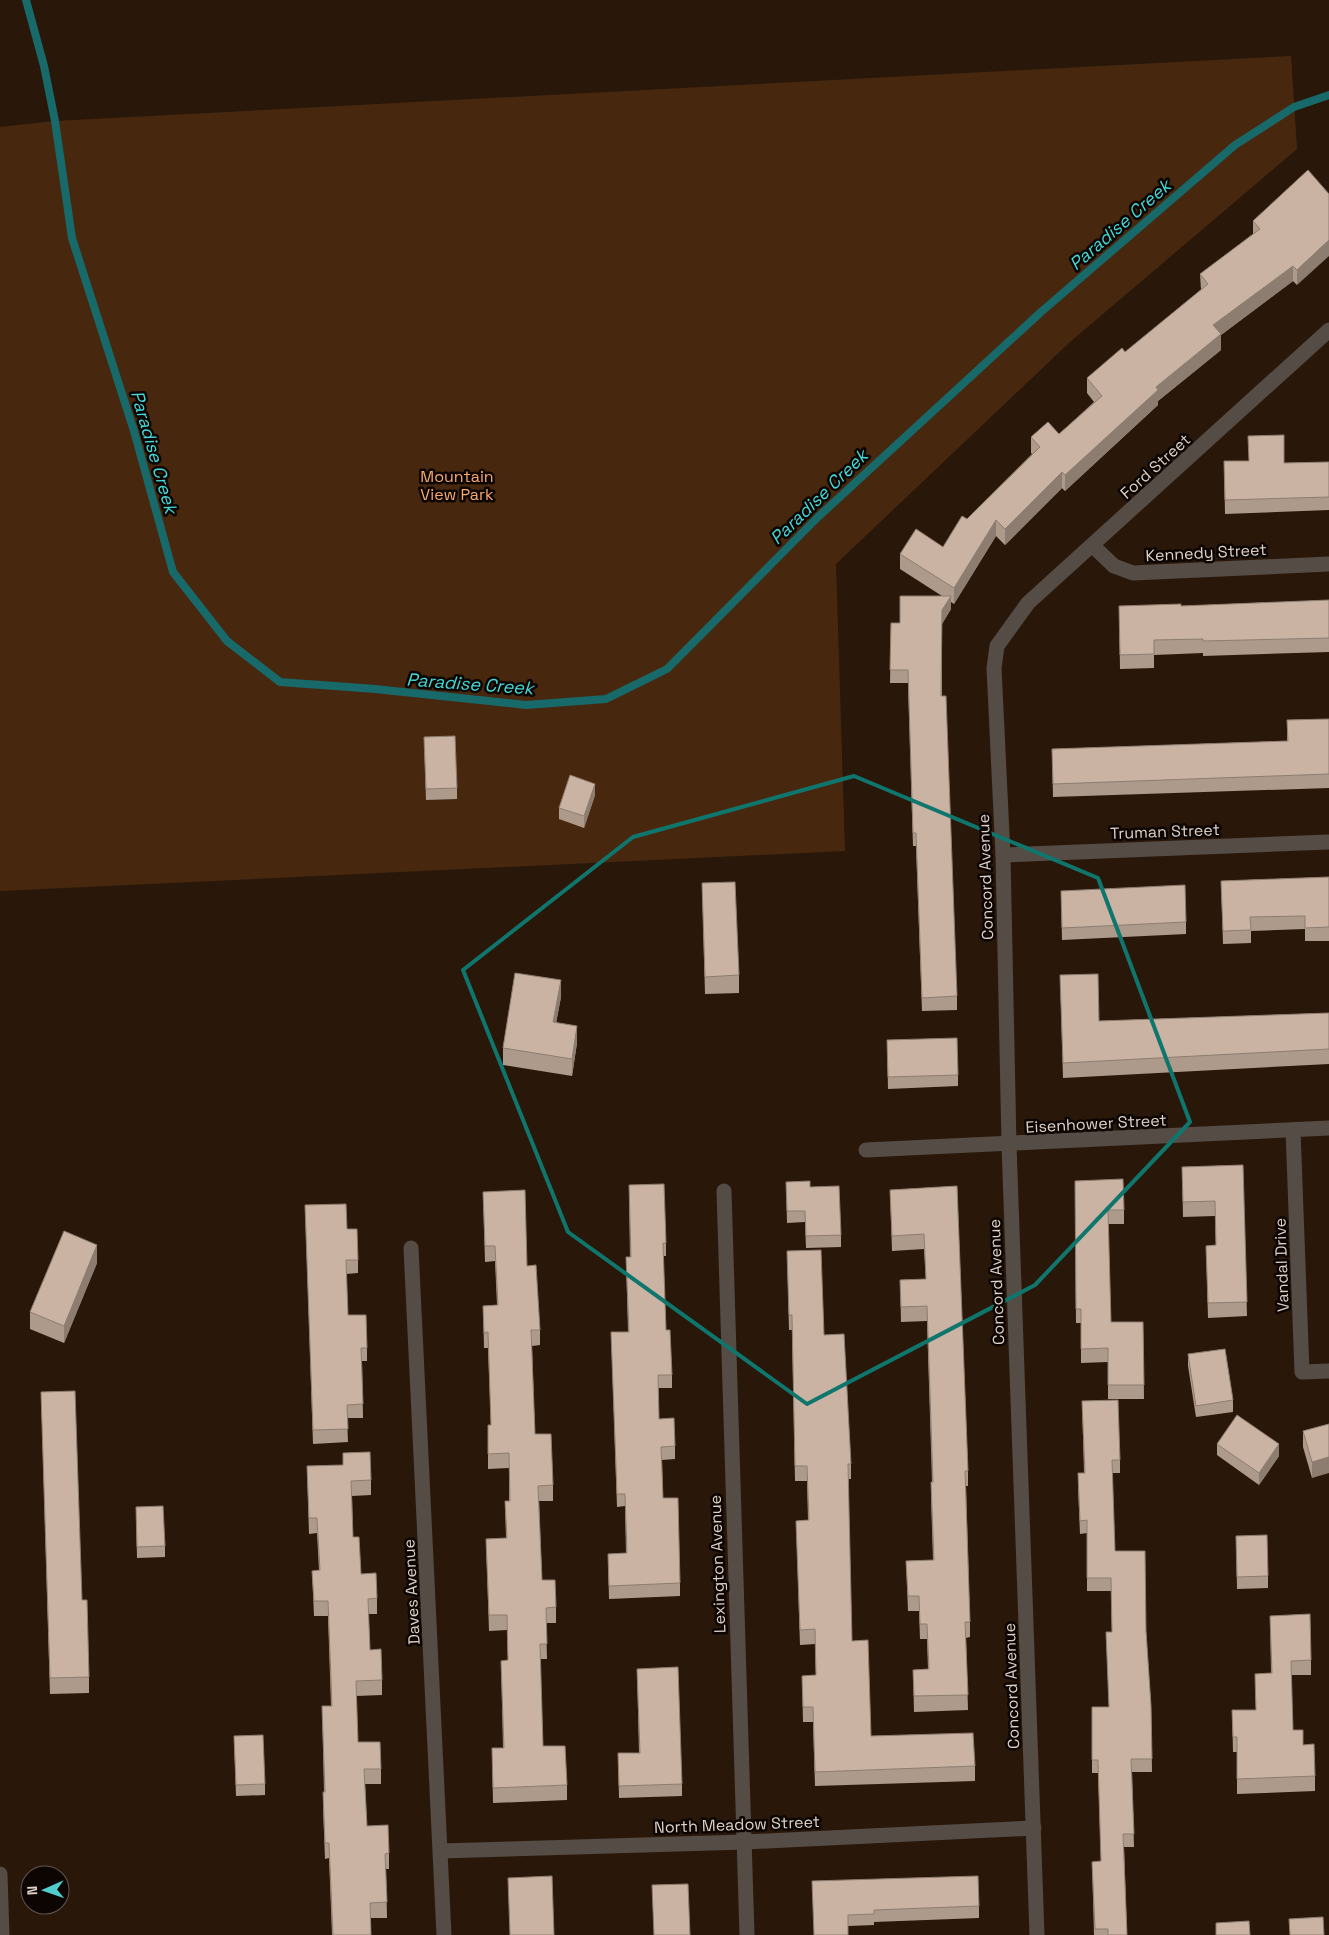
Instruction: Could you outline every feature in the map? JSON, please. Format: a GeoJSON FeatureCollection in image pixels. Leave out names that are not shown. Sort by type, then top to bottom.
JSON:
{"type":"FeatureCollection","features":[{"type":"Feature","properties":{"kind":"street","name":"Ford Street"},"geometry":{"type":"LineString","coordinates":[[1007,630],[1028,603],[1329,330]]}},
{"type":"Feature","properties":{"kind":"street","name":"Kennedy Street"},"geometry":{"type":"LineString","coordinates":[[1093,546],[1114,566],[1133,574],[1329,564]]}},
{"type":"Feature","properties":{"kind":"street","name":"Concord Avenue"},"geometry":{"type":"LineString","coordinates":[[1007,630],[997,646],[994,668],[1002,855],[1009,1145],[1037,1935]]}},
{"type":"Feature","properties":{"kind":"street","name":"Truman Street"},"geometry":{"type":"LineString","coordinates":[[1002,855],[1329,842]]}},
{"type":"Feature","properties":{"kind":"street","name":"Eisenhower Street"},"geometry":{"type":"LineString","coordinates":[[866,1150],[1009,1145],[1329,1128]]}},
{"type":"Feature","properties":{"kind":"street","name":"Vandal Drive"},"geometry":{"type":"LineString","coordinates":[[1293,1130],[1302,1372],[1329,1371]]}},
{"type":"Feature","properties":{"kind":"street","name":"Lexington Avenue"},"geometry":{"type":"LineString","coordinates":[[724,1191],[733,1549],[747,1935]]}},
{"type":"Feature","properties":{"kind":"street","name":"Daves Avenue"},"geometry":{"type":"LineString","coordinates":[[411,1248],[444,1935]]}},
{"type":"Feature","properties":{"kind":"street","name":"North Meadow Street"},"geometry":{"type":"LineString","coordinates":[[441,1851],[745,1842],[1034,1828]]}},
{"type":"Feature","properties":{"kind":"street"},"geometry":{"type":"LineString","coordinates":[[0,1874],[2,1935]]}},
{"type":"Feature","properties":{"kind":"highlighted area"},"geometry":{"type":"Polygon","coordinates":[[[854,776],[1098,878],[1190,1122],[1035,1285],[807,1404],[568,1232],[463,970],[633,837],[854,776]]]}},
{"type":"Feature","properties":{"kind":"green space","name":"Mountain View Park"},"geometry":{"type":"Polygon","coordinates":[[[1291,56],[1297,149],[1070,342],[836,564],[845,851],[0,891],[0,127],[55,121],[1291,56]]]}},
{"type":"Feature","properties":{"kind":"building"},"geometry":{"type":"Polygon","coordinates":[[[1308,170],[1329,194],[1329,240],[1297,270],[1293,266],[1213,325],[1221,334],[1156,387],[1158,390],[1065,475],[1062,472],[1005,529],[996,520],[954,588],[900,554],[916,529],[943,547],[962,516],[967,519],[1040,447],[1031,437],[1048,422],[1059,434],[1102,396],[1087,378],[1122,348],[1125,352],[1208,284],[1200,274],[1260,229],[1253,221],[1308,170]]]}},
{"type":"Feature","properties":{"kind":"building"},"geometry":{"type":"Polygon","coordinates":[[[1284,435],[1284,463],[1329,462],[1329,497],[1225,500],[1224,461],[1249,461],[1248,436],[1284,435]]]}},
{"type":"Feature","properties":{"kind":"building"},"geometry":{"type":"Polygon","coordinates":[[[900,596],[951,596],[942,610],[941,696],[946,696],[957,996],[922,998],[916,833],[913,833],[908,670],[890,670],[891,623],[900,623],[900,596]]]}},
{"type":"Feature","properties":{"kind":"building"},"geometry":{"type":"Polygon","coordinates":[[[1329,600],[1329,638],[1203,641],[1203,639],[1154,640],[1154,654],[1120,655],[1119,606],[1181,604],[1181,606],[1329,600]]]}},
{"type":"Feature","properties":{"kind":"building"},"geometry":{"type":"Polygon","coordinates":[[[1329,719],[1329,774],[1053,784],[1052,749],[1288,741],[1287,720],[1329,719]]]}},
{"type":"Feature","properties":{"kind":"building"},"geometry":{"type":"Polygon","coordinates":[[[455,736],[457,788],[426,789],[424,737],[455,736]]]}},
{"type":"Feature","properties":{"kind":"building"},"geometry":{"type":"Polygon","coordinates":[[[570,775],[595,784],[584,816],[559,808],[570,775]]]}},
{"type":"Feature","properties":{"kind":"building"},"geometry":{"type":"Polygon","coordinates":[[[1329,877],[1329,927],[1305,928],[1305,916],[1250,917],[1251,930],[1223,931],[1221,881],[1329,877]]]}},
{"type":"Feature","properties":{"kind":"building"},"geometry":{"type":"Polygon","coordinates":[[[735,882],[739,975],[705,977],[702,883],[735,882]]]}},
{"type":"Feature","properties":{"kind":"building"},"geometry":{"type":"Polygon","coordinates":[[[1185,885],[1186,922],[1062,928],[1061,891],[1185,885]]]}},
{"type":"Feature","properties":{"kind":"building"},"geometry":{"type":"Polygon","coordinates":[[[515,973],[561,980],[553,1022],[577,1026],[572,1059],[503,1048],[515,973]]]}},
{"type":"Feature","properties":{"kind":"building"},"geometry":{"type":"Polygon","coordinates":[[[1098,974],[1099,1021],[1329,1013],[1329,1049],[1063,1063],[1060,975],[1098,974]]]}},
{"type":"Feature","properties":{"kind":"building"},"geometry":{"type":"Polygon","coordinates":[[[957,1038],[958,1075],[888,1077],[887,1040],[957,1038]]]}},
{"type":"Feature","properties":{"kind":"building"},"geometry":{"type":"Polygon","coordinates":[[[1243,1165],[1247,1302],[1208,1303],[1206,1246],[1216,1245],[1215,1201],[1183,1202],[1182,1167],[1243,1165]]]}},
{"type":"Feature","properties":{"kind":"building"},"geometry":{"type":"Polygon","coordinates":[[[1123,1179],[1124,1210],[1108,1210],[1111,1322],[1143,1322],[1144,1385],[1108,1385],[1108,1348],[1081,1349],[1081,1309],[1076,1309],[1075,1181],[1123,1179]]]}},
{"type":"Feature","properties":{"kind":"building"},"geometry":{"type":"Polygon","coordinates":[[[810,1181],[810,1187],[839,1186],[841,1235],[806,1236],[805,1211],[787,1211],[786,1182],[810,1181]]]}},
{"type":"Feature","properties":{"kind":"building"},"geometry":{"type":"Polygon","coordinates":[[[664,1184],[666,1243],[663,1243],[666,1330],[670,1330],[672,1375],[658,1375],[659,1419],[674,1418],[675,1446],[661,1447],[663,1498],[678,1498],[680,1583],[609,1586],[608,1554],[627,1553],[625,1494],[617,1494],[611,1332],[629,1332],[626,1257],[631,1257],[629,1185],[664,1184]]]}},
{"type":"Feature","properties":{"kind":"building"},"geometry":{"type":"Polygon","coordinates":[[[957,1186],[968,1471],[965,1471],[970,1622],[965,1622],[968,1695],[914,1696],[913,1670],[929,1669],[927,1624],[920,1624],[919,1596],[908,1596],[906,1561],[934,1560],[931,1482],[933,1482],[927,1306],[901,1307],[900,1280],[926,1279],[924,1234],[892,1236],[890,1190],[957,1186]]]}},
{"type":"Feature","properties":{"kind":"building"},"geometry":{"type":"Polygon","coordinates":[[[525,1190],[527,1266],[536,1265],[540,1330],[531,1330],[535,1434],[551,1434],[553,1485],[538,1486],[542,1580],[555,1580],[556,1607],[546,1608],[547,1644],[540,1644],[543,1746],[565,1746],[567,1785],[493,1788],[492,1748],[504,1748],[501,1661],[508,1660],[507,1615],[489,1615],[486,1539],[507,1538],[505,1501],[510,1501],[509,1453],[488,1454],[488,1425],[491,1425],[488,1332],[484,1333],[483,1306],[498,1305],[495,1246],[485,1246],[483,1192],[525,1190]]]}},
{"type":"Feature","properties":{"kind":"building"},"geometry":{"type":"Polygon","coordinates":[[[346,1204],[347,1229],[357,1229],[358,1260],[346,1260],[348,1315],[366,1315],[367,1348],[361,1348],[363,1404],[347,1405],[348,1429],[313,1430],[305,1205],[346,1204]]]}},
{"type":"Feature","properties":{"kind":"building"},"geometry":{"type":"Polygon","coordinates":[[[64,1231],[97,1245],[64,1326],[30,1312],[64,1231]]]}},
{"type":"Feature","properties":{"kind":"building"},"geometry":{"type":"Polygon","coordinates":[[[821,1250],[824,1335],[844,1334],[851,1464],[848,1464],[852,1641],[868,1640],[871,1736],[973,1733],[975,1766],[815,1772],[813,1707],[803,1707],[802,1676],[816,1675],[815,1629],[800,1630],[796,1521],[809,1520],[807,1466],[795,1466],[792,1315],[789,1315],[787,1251],[821,1250]]]}},
{"type":"Feature","properties":{"kind":"building"},"geometry":{"type":"Polygon","coordinates":[[[1225,1349],[1233,1400],[1196,1406],[1188,1354],[1225,1349]]]}},
{"type":"Feature","properties":{"kind":"building"},"geometry":{"type":"Polygon","coordinates":[[[75,1391],[82,1600],[87,1600],[89,1677],[50,1678],[41,1392],[75,1391]]]}},
{"type":"Feature","properties":{"kind":"building"},"geometry":{"type":"Polygon","coordinates":[[[1118,1400],[1120,1460],[1112,1460],[1115,1551],[1145,1551],[1146,1631],[1152,1759],[1131,1759],[1134,1834],[1123,1834],[1127,1935],[1108,1935],[1108,1929],[1095,1929],[1092,1862],[1101,1861],[1098,1760],[1092,1760],[1092,1707],[1109,1707],[1106,1632],[1112,1632],[1111,1578],[1087,1578],[1087,1520],[1080,1521],[1078,1473],[1085,1473],[1082,1401],[1118,1400]]]}},
{"type":"Feature","properties":{"kind":"building"},"geometry":{"type":"Polygon","coordinates":[[[1237,1415],[1279,1444],[1259,1473],[1217,1444],[1237,1415]]]}},
{"type":"Feature","properties":{"kind":"building"},"geometry":{"type":"Polygon","coordinates":[[[1329,1424],[1329,1457],[1312,1462],[1303,1431],[1329,1424]]]}},
{"type":"Feature","properties":{"kind":"building"},"geometry":{"type":"Polygon","coordinates":[[[370,1452],[371,1480],[351,1481],[353,1537],[359,1537],[361,1574],[376,1573],[377,1598],[368,1599],[370,1650],[381,1649],[382,1680],[356,1681],[358,1742],[380,1742],[381,1769],[364,1769],[367,1826],[388,1825],[389,1853],[385,1854],[387,1902],[370,1903],[371,1935],[333,1935],[329,1843],[325,1843],[323,1792],[325,1792],[322,1706],[332,1706],[328,1601],[314,1601],[312,1571],[320,1570],[317,1518],[309,1518],[307,1466],[343,1465],[343,1453],[370,1452]]]}},
{"type":"Feature","properties":{"kind":"building"},"geometry":{"type":"Polygon","coordinates":[[[163,1506],[165,1546],[137,1547],[136,1507],[163,1506]]]}},
{"type":"Feature","properties":{"kind":"building"},"geometry":{"type":"Polygon","coordinates":[[[1267,1535],[1268,1576],[1237,1577],[1236,1536],[1267,1535]]]}},
{"type":"Feature","properties":{"kind":"building"},"geometry":{"type":"Polygon","coordinates":[[[1310,1614],[1311,1660],[1291,1661],[1293,1730],[1303,1730],[1303,1745],[1314,1744],[1315,1776],[1237,1779],[1237,1737],[1233,1737],[1232,1710],[1256,1710],[1255,1674],[1272,1673],[1270,1616],[1310,1614]]]}},
{"type":"Feature","properties":{"kind":"building"},"geometry":{"type":"Polygon","coordinates":[[[678,1667],[682,1784],[619,1786],[618,1753],[640,1753],[637,1669],[678,1667]]]}},
{"type":"Feature","properties":{"kind":"building"},"geometry":{"type":"Polygon","coordinates":[[[263,1735],[265,1784],[236,1785],[234,1736],[263,1735]]]}},
{"type":"Feature","properties":{"kind":"building"},"geometry":{"type":"Polygon","coordinates":[[[552,1876],[554,1935],[510,1935],[508,1878],[552,1876]]]}},
{"type":"Feature","properties":{"kind":"building"},"geometry":{"type":"Polygon","coordinates":[[[978,1876],[979,1906],[874,1910],[874,1914],[848,1915],[848,1935],[814,1935],[812,1881],[978,1876]]]}},
{"type":"Feature","properties":{"kind":"building"},"geometry":{"type":"Polygon","coordinates":[[[688,1884],[690,1935],[654,1935],[652,1885],[688,1884]]]}},
{"type":"Feature","properties":{"kind":"building"},"geometry":{"type":"Polygon","coordinates":[[[1323,1917],[1324,1935],[1290,1935],[1289,1919],[1323,1917]]]}},
{"type":"Feature","properties":{"kind":"building"},"geometry":{"type":"Polygon","coordinates":[[[1249,1921],[1250,1935],[1216,1935],[1216,1923],[1249,1921]]]}},
{"type":"Feature","properties":{"kind":"waterway","name":"Paradise Creek"},"geometry":{"type":"LineString","coordinates":[[26,0],[44,66],[55,121],[72,238],[134,431],[173,572],[227,641],[280,682],[375,689],[526,705],[606,699],[667,669],[818,517],[1041,312],[1235,145],[1294,107],[1329,95]]}}]}
